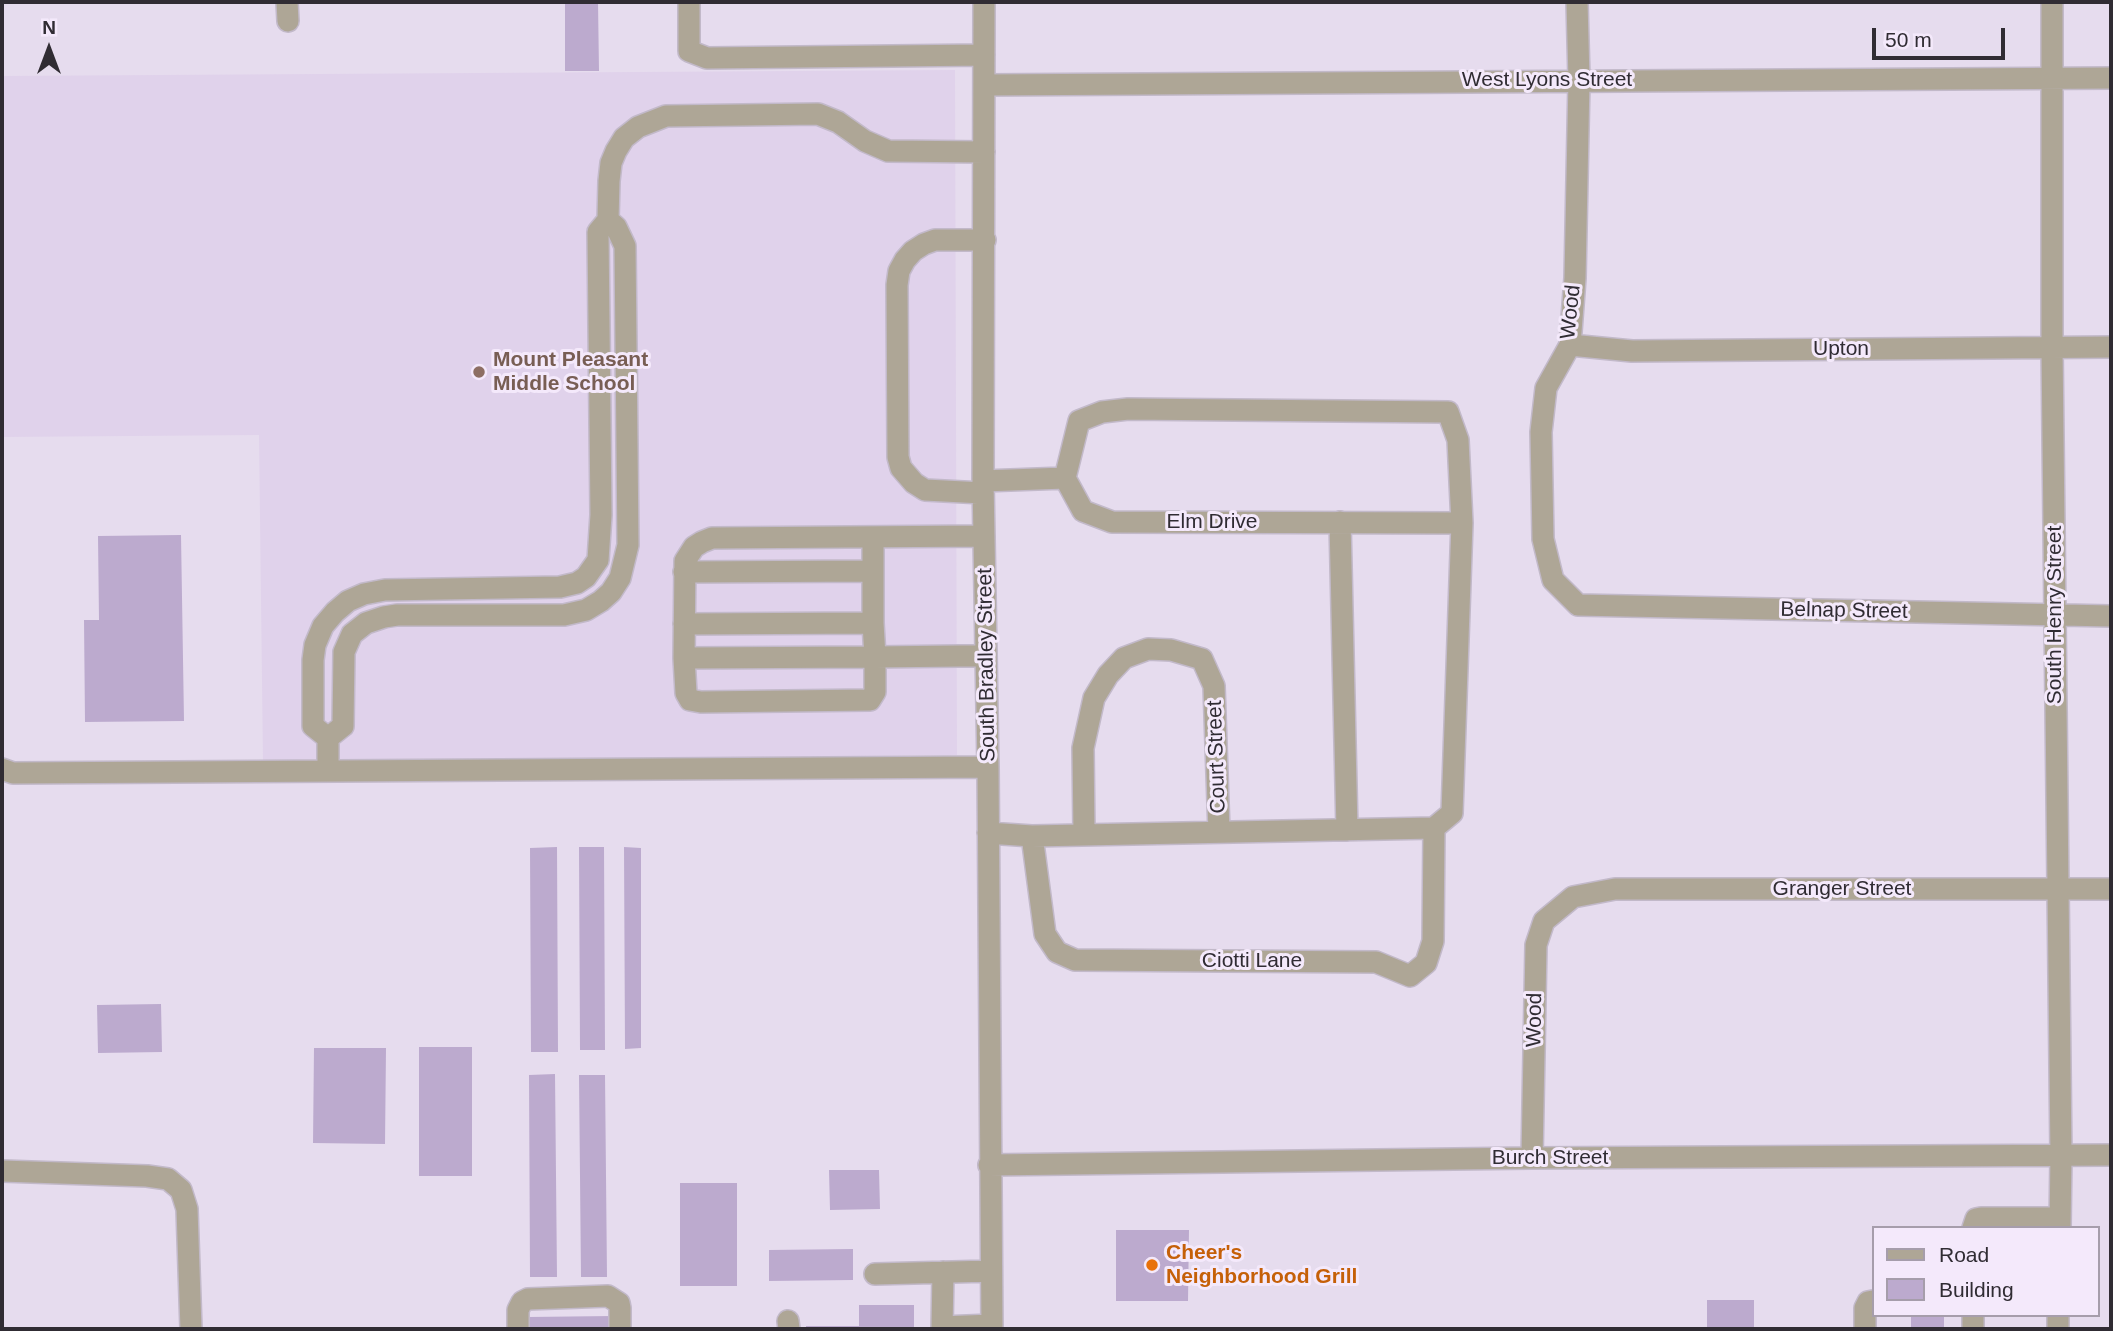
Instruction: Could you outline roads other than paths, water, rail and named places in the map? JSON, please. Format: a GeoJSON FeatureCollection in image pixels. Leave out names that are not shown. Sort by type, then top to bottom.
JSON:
{"type":"FeatureCollection","features":[{"type":"Feature","properties":{"kind":"street"},"geometry":{"type":"LineString","coordinates":[[689,2],[689,51],[707,58],[984,55]]}},
{"type":"Feature","properties":{"kind":"street","name":"South Bradley Street"},"geometry":{"type":"LineString","coordinates":[[984,2],[983,487],[992,1327]]}},
{"type":"Feature","properties":{"kind":"street","name":"Wood"},"geometry":{"type":"LineString","coordinates":[[1577,2],[1579,80],[1575,278],[1570,345],[1546,388],[1541,432],[1543,539],[1553,580],[1578,606]]}},
{"type":"Feature","properties":{"kind":"street","name":"South Henry Street"},"geometry":{"type":"LineString","coordinates":[[2052,2],[2052,348],[2060,1223]]}},
{"type":"Feature","properties":{"kind":"street","name":"West Lyons Street"},"geometry":{"type":"LineString","coordinates":[[984,85],[2111,78]]}},
{"type":"Feature","properties":{"kind":"street"},"geometry":{"type":"LineString","coordinates":[[328,738],[313,726],[313,660],[323,626],[348,601],[364,594],[385,590],[560,587],[577,583],[594,569],[601,545],[598,232],[608,220],[609,181],[616,150],[624,138],[638,127],[666,116],[818,114],[838,122],[864,141],[888,151],[984,152]]}},
{"type":"Feature","properties":{"kind":"street"},"geometry":{"type":"LineString","coordinates":[[328,738],[343,726],[344,652],[352,634],[366,623],[397,615],[564,615],[586,610],[601,601],[620,578],[628,545],[625,246],[616,227],[608,220]]}},
{"type":"Feature","properties":{"kind":"street"},"geometry":{"type":"LineString","coordinates":[[985,240],[935,240],[913,251],[899,271],[898,457],[901,468],[914,483],[925,490],[1065,478],[1079,421],[1102,412],[1128,409],[1448,412],[1458,440],[1462,523],[1452,813],[1434,828],[1032,836],[988,833]]}},
{"type":"Feature","properties":{"kind":"street","name":"Upton"},"geometry":{"type":"LineString","coordinates":[[1570,345],[1632,351],[2111,347]]}},
{"type":"Feature","properties":{"kind":"street","name":"Elm Drive"},"geometry":{"type":"LineString","coordinates":[[1065,478],[1083,511],[1112,522],[1462,523]]}},
{"type":"Feature","properties":{"kind":"street"},"geometry":{"type":"LineString","coordinates":[[1340,522],[1347,830]]}},
{"type":"Feature","properties":{"kind":"street"},"geometry":{"type":"LineString","coordinates":[[873,537],[875,692],[870,700],[690,700],[685,693],[684,572],[685,561],[694,547],[712,538],[984,536]]}},
{"type":"Feature","properties":{"kind":"street"},"geometry":{"type":"LineString","coordinates":[[684,572],[873,571]]}},
{"type":"Feature","properties":{"kind":"street","name":"Belnap Street"},"geometry":{"type":"LineString","coordinates":[[1578,606],[2111,616]]}},
{"type":"Feature","properties":{"kind":"street"},"geometry":{"type":"LineString","coordinates":[[684,624],[873,622]]}},
{"type":"Feature","properties":{"kind":"street","name":"Court Street"},"geometry":{"type":"LineString","coordinates":[[1084,834],[1083,748],[1094,698],[1108,674],[1125,658],[1148,649],[1171,650],[1202,659],[1214,686],[1219,832]]}},
{"type":"Feature","properties":{"kind":"street"},"geometry":{"type":"LineString","coordinates":[[684,658],[986,656]]}},
{"type":"Feature","properties":{"kind":"street"},"geometry":{"type":"LineString","coordinates":[[328,738],[328,771]]}},
{"type":"Feature","properties":{"kind":"street"},"geometry":{"type":"LineString","coordinates":[[2,769],[13,774],[988,767]]}},
{"type":"Feature","properties":{"kind":"street","name":"Ciotti Lane"},"geometry":{"type":"LineString","coordinates":[[1032,836],[1045,934],[1057,952],[1075,960],[1376,962],[1410,975],[1426,963],[1433,941],[1434,828]]}},
{"type":"Feature","properties":{"kind":"street","name":"Granger Street"},"geometry":{"type":"LineString","coordinates":[[1573,897],[1615,889],[2111,889]]}},
{"type":"Feature","properties":{"kind":"street","name":"Wood"},"geometry":{"type":"LineString","coordinates":[[1532,1158],[1536,945],[1544,921],[1573,897]]}},
{"type":"Feature","properties":{"kind":"street","name":"Burch Street"},"geometry":{"type":"LineString","coordinates":[[989,1166],[1532,1158],[2111,1154]]}},
{"type":"Feature","properties":{"kind":"street"},"geometry":{"type":"LineString","coordinates":[[2,1171],[168,1179],[181,1190],[187,1209],[191,1329]]}},
{"type":"Feature","properties":{"kind":"street"},"geometry":{"type":"LineString","coordinates":[[1973,1226],[1976,1219],[1981,1218],[2017,1223],[2060,1223]]}},
{"type":"Feature","properties":{"kind":"street"},"geometry":{"type":"LineString","coordinates":[[875,1274],[991,1271]]}},
{"type":"Feature","properties":{"kind":"street"},"geometry":{"type":"LineString","coordinates":[[943,1272],[942,1328],[992,1327]]}},
{"type":"Feature","properties":{"kind":"street"},"geometry":{"type":"LineString","coordinates":[[518,1329],[518,1310],[522,1302],[528,1299],[608,1296],[619,1303],[621,1308],[620,1329]]}},
{"type":"Feature","properties":{"kind":"street"},"geometry":{"type":"LineString","coordinates":[[1865,1329],[1865,1308],[1871,1301]]}},
{"type":"Feature","properties":{"kind":"place","name":"Mount Pleasant Middle School"},"geometry":{"type":"Point","coordinates":[479,372]}},
{"type":"Feature","properties":{"kind":"place","name":"Cheer's Neighborhood Grill"},"geometry":{"type":"Point","coordinates":[1152,1265]}}]}
